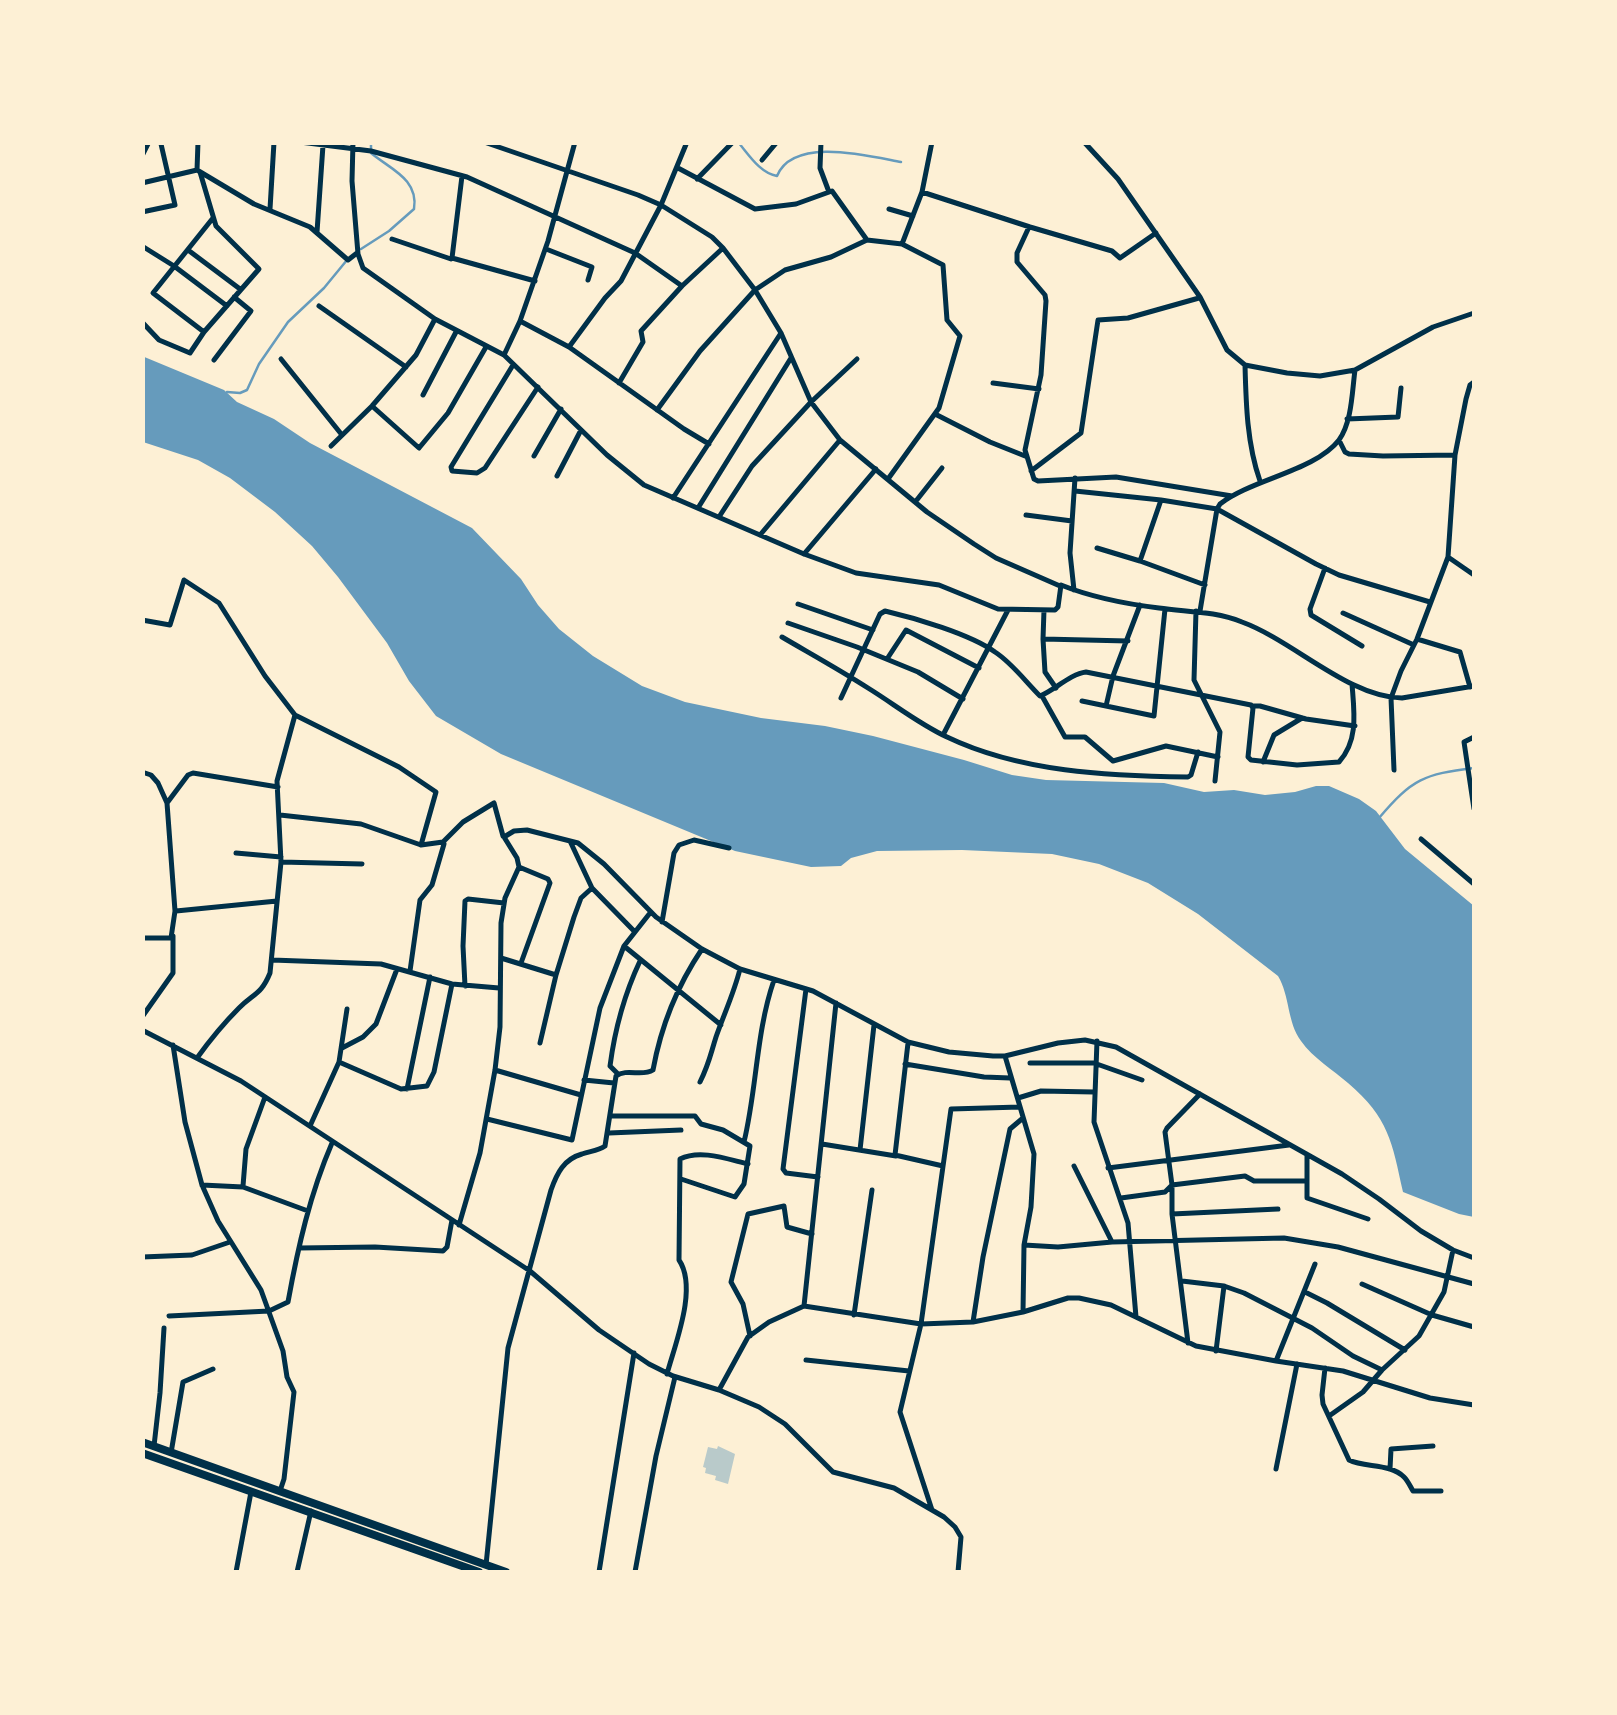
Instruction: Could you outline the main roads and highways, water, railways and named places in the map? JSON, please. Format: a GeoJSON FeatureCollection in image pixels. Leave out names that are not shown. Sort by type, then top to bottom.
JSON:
{"type":"FeatureCollection","features":[{"type":"Feature","properties":{"kind":"highway"},"geometry":{"type":"LineString","coordinates":[[142,1442],[483,1569]]}},
{"type":"Feature","properties":{"kind":"highway"},"geometry":{"type":"LineString","coordinates":[[142,1453],[483,1569],[506,1572]]}},
{"type":"Feature","properties":{"kind":"water"},"geometry":{"type":"Polygon","coordinates":[[[142,356],[224,390],[237,402],[274,419],[310,443],[472,528],[521,579],[559,629],[593,656],[642,686],[685,702],[873,736],[1012,775],[1046,780],[1164,783],[1204,792],[1234,790],[1265,795],[1329,786],[1359,799],[1376,811],[1405,849],[1474,906],[1474,1217],[1403,1192],[1392,1145],[1381,1120],[1362,1096],[1301,1041],[1278,976],[1198,914],[1148,883],[1099,864],[1052,854],[877,851],[851,858],[841,866],[811,867],[735,851],[501,754],[436,716],[387,643],[312,546],[230,478],[198,460],[143,442],[142,356]]]}},
{"type":"Feature","properties":{"kind":"waterway"},"geometry":{"type":"LineString","coordinates":[[361,249],[414,209],[408,182],[371,153],[371,142]]}},
{"type":"Feature","properties":{"kind":"waterway"},"geometry":{"type":"LineString","coordinates":[[738,142],[760,167],[777,176],[786,164],[815,152],[852,153],[901,162]]}},
{"type":"Feature","properties":{"kind":"waterway"},"geometry":{"type":"LineString","coordinates":[[227,392],[247,390],[259,364],[288,322],[347,260]]}},
{"type":"Feature","properties":{"kind":"waterway"},"geometry":{"type":"LineString","coordinates":[[1379,818],[1420,781],[1474,768]]}}]}
